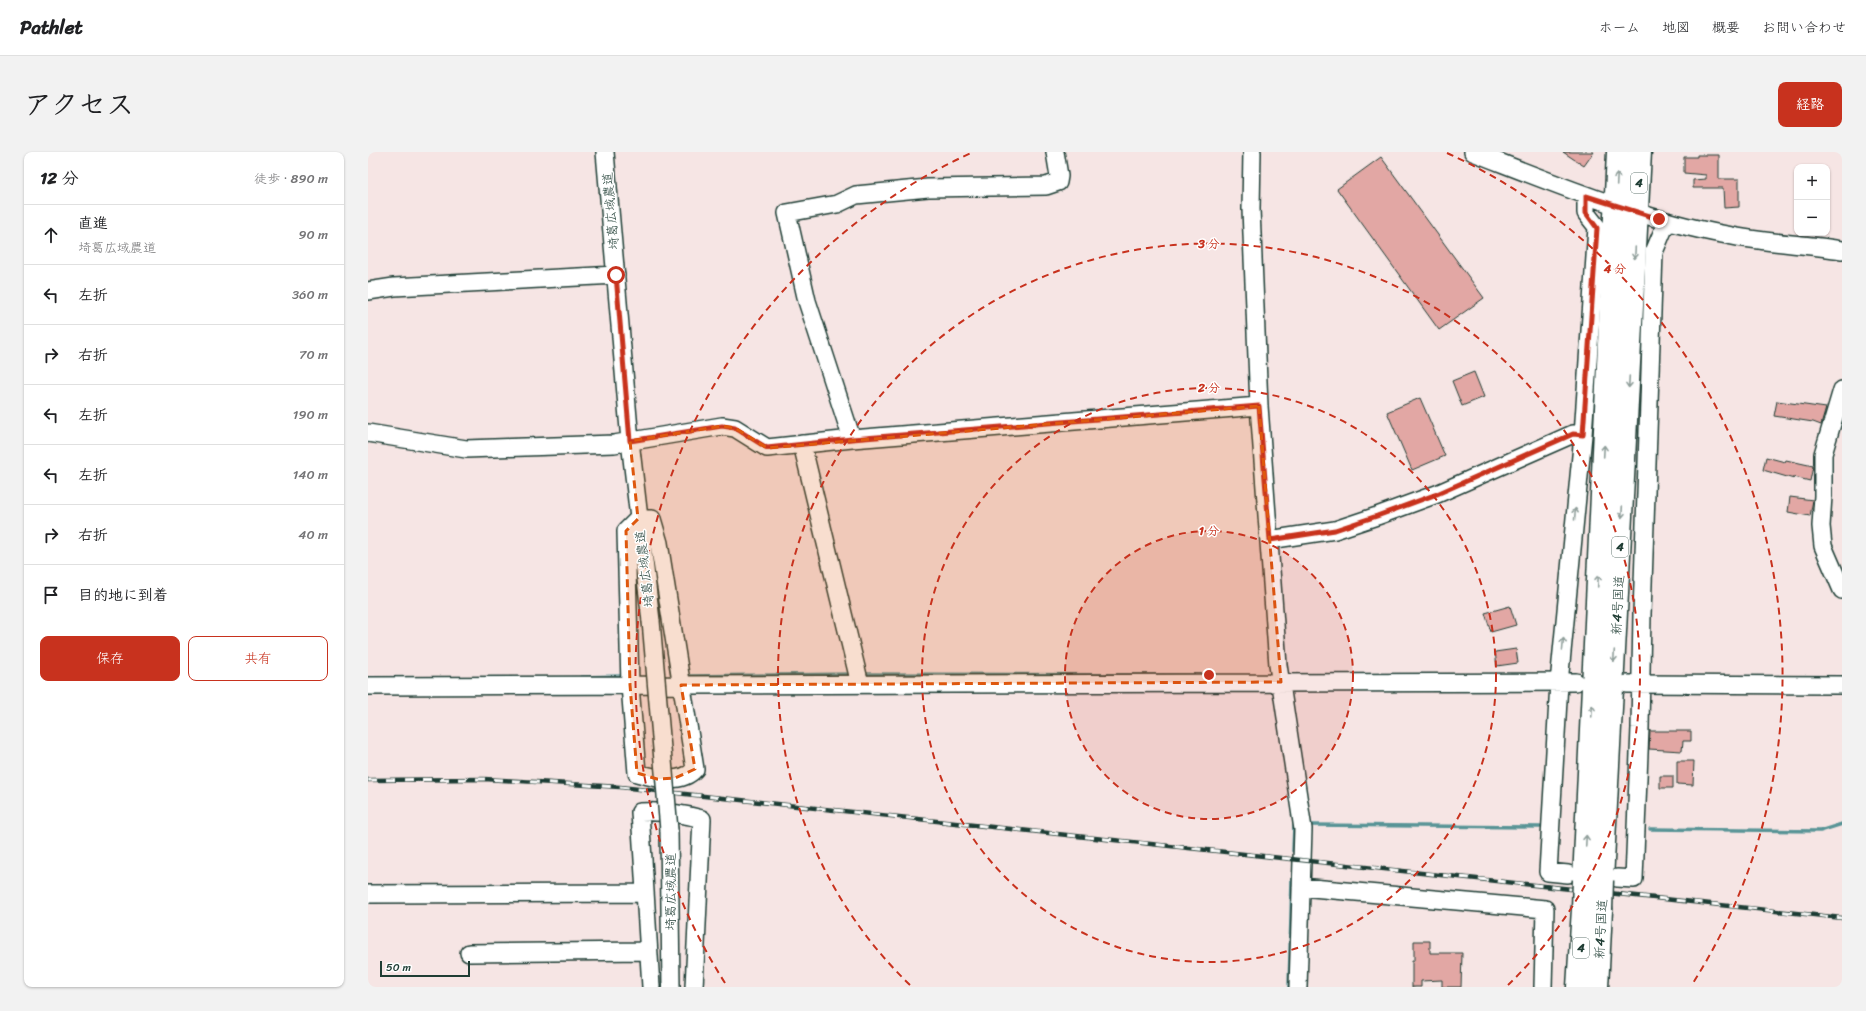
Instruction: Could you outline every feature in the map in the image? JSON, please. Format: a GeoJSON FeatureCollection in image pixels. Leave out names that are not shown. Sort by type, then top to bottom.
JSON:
{"type":"FeatureCollection","features":[{"type":"Feature","properties":{"kind":"highway","name":"新4号国道"},"geometry":{"type":"LineString","coordinates":[[1597,987],[1592,910],[1618,152]]}},
{"type":"Feature","properties":{"kind":"highway","name":"新4号国道"},"geometry":{"type":"LineString","coordinates":[[1593,878],[1640,152]]}},
{"type":"Feature","properties":{"kind":"highway","name":"新4号国道"},"geometry":{"type":"LineString","coordinates":[[1578,987],[1592,910]]}},
{"type":"Feature","properties":{"kind":"street","name":"埼葛広域農道"},"geometry":{"type":"LineString","coordinates":[[606,152],[630,441],[650,621],[670,830],[671,987]]}},
{"type":"Feature","properties":{"kind":"street"},"geometry":{"type":"LineString","coordinates":[[852,439],[807,301],[787,213],[837,204],[856,195],[928,188],[1046,186],[1058,182],[1059,176],[1055,152]]}},
{"type":"Feature","properties":{"kind":"street"},"geometry":{"type":"LineString","coordinates":[[1252,152],[1250,208],[1259,406],[1281,682],[1303,829],[1298,987]]}},
{"type":"Feature","properties":{"kind":"street"},"geometry":{"type":"LineString","coordinates":[[1473,152],[1637,214],[1728,236],[1842,250]]}},
{"type":"Feature","properties":{"kind":"street"},"geometry":{"type":"LineString","coordinates":[[1586,196],[1586,213],[1597,228],[1568,682],[1548,872],[1593,878],[1634,879],[1634,684],[1642,614],[1654,252],[1667,221]]}},
{"type":"Feature","properties":{"kind":"street"},"geometry":{"type":"LineString","coordinates":[[368,291],[394,287],[616,275]]}},
{"type":"Feature","properties":{"kind":"street"},"geometry":{"type":"LineString","coordinates":[[1842,390],[1823,454],[1821,526],[1823,546],[1842,590]]}},
{"type":"Feature","properties":{"kind":"street"},"geometry":{"type":"LineString","coordinates":[[368,433],[466,449],[614,444],[722,426],[735,428],[767,448],[852,439],[1259,406]]}},
{"type":"Feature","properties":{"kind":"street"},"geometry":{"type":"LineString","coordinates":[[1270,540],[1335,530],[1377,516],[1437,494],[1573,434],[1583,435]]}},
{"type":"Feature","properties":{"kind":"street"},"geometry":{"type":"LineString","coordinates":[[802,444],[860,684]]}},
{"type":"Feature","properties":{"kind":"street"},"geometry":{"type":"LineString","coordinates":[[638,519],[652,520],[659,543],[682,685],[695,769],[692,772],[675,778],[656,779],[637,773],[630,685],[626,531],[638,519]]}},
{"type":"Feature","properties":{"kind":"street"},"geometry":{"type":"LineString","coordinates":[[368,686],[1568,682]]}},
{"type":"Feature","properties":{"kind":"street"},"geometry":{"type":"LineString","coordinates":[[1634,684],[1842,685]]}},
{"type":"Feature","properties":{"kind":"street"},"geometry":{"type":"LineString","coordinates":[[651,987],[640,812],[682,813],[702,819],[694,987]]}},
{"type":"Feature","properties":{"kind":"street"},"geometry":{"type":"LineString","coordinates":[[1301,887],[1545,910],[1543,987]]}},
{"type":"Feature","properties":{"kind":"street"},"geometry":{"type":"LineString","coordinates":[[368,894],[644,893]]}},
{"type":"Feature","properties":{"kind":"street"},"geometry":{"type":"LineString","coordinates":[[469,952],[648,951]]}},
{"type":"Feature","properties":{"kind":"highlighted area"},"geometry":{"type":"Polygon","coordinates":[[[1259,406],[1281,682],[681,685],[695,769],[675,778],[657,779],[637,773],[630,685],[626,531],[638,519],[630,441],[722,426],[735,428],[767,448],[1259,406]]]}},
{"type":"Feature","properties":{"kind":"building"},"geometry":{"type":"Polygon","coordinates":[[[1563,152],[1594,152],[1584,166],[1563,152]]]}},
{"type":"Feature","properties":{"kind":"building"},"geometry":{"type":"Polygon","coordinates":[[[1697,155],[1719,155],[1719,179],[1739,179],[1739,207],[1724,208],[1723,188],[1693,188],[1693,180],[1706,179],[1706,175],[1684,173],[1684,157],[1697,157],[1697,155]]]}},
{"type":"Feature","properties":{"kind":"building"},"geometry":{"type":"Polygon","coordinates":[[[1381,157],[1484,298],[1439,330],[1337,189],[1381,157]]]}},
{"type":"Feature","properties":{"kind":"building"},"geometry":{"type":"Polygon","coordinates":[[[1474,372],[1484,397],[1462,406],[1452,381],[1474,372]]]}},
{"type":"Feature","properties":{"kind":"building"},"geometry":{"type":"Polygon","coordinates":[[[1420,398],[1445,456],[1412,470],[1387,412],[1420,398]]]}},
{"type":"Feature","properties":{"kind":"building"},"geometry":{"type":"Polygon","coordinates":[[[1777,401],[1826,408],[1821,425],[1813,422],[1774,416],[1777,401]]]}},
{"type":"Feature","properties":{"kind":"building"},"geometry":{"type":"Polygon","coordinates":[[[1766,457],[1785,462],[1786,460],[1813,466],[1810,481],[1794,477],[1794,479],[1763,470],[1766,457]]]}},
{"type":"Feature","properties":{"kind":"building"},"geometry":{"type":"Polygon","coordinates":[[[1790,497],[1813,500],[1810,516],[1788,512],[1790,497]]]}},
{"type":"Feature","properties":{"kind":"building"},"geometry":{"type":"Polygon","coordinates":[[[1510,606],[1516,625],[1491,632],[1485,613],[1510,606]]]}},
{"type":"Feature","properties":{"kind":"building"},"geometry":{"type":"Polygon","coordinates":[[[1516,649],[1518,663],[1497,666],[1495,652],[1516,649]]]}},
{"type":"Feature","properties":{"kind":"building"},"geometry":{"type":"Polygon","coordinates":[[[1650,731],[1691,731],[1691,741],[1683,741],[1682,751],[1649,749],[1650,731]]]}},
{"type":"Feature","properties":{"kind":"building"},"geometry":{"type":"Polygon","coordinates":[[[1677,761],[1694,761],[1693,785],[1677,784],[1677,761]]]}},
{"type":"Feature","properties":{"kind":"building"},"geometry":{"type":"Polygon","coordinates":[[[1660,776],[1673,776],[1673,788],[1660,788],[1660,776]]]}},
{"type":"Feature","properties":{"kind":"building"},"geometry":{"type":"Polygon","coordinates":[[[1414,941],[1430,941],[1430,953],[1462,953],[1461,987],[1442,987],[1442,980],[1421,981],[1421,987],[1412,987],[1414,941]]]}},
{"type":"Feature","properties":{"kind":"waterway"},"geometry":{"type":"LineString","coordinates":[[688,676],[853,674]]}},
{"type":"Feature","properties":{"kind":"waterway"},"geometry":{"type":"LineString","coordinates":[[863,674],[1215,675]]}},
{"type":"Feature","properties":{"kind":"waterway"},"geometry":{"type":"LineString","coordinates":[[581,677],[622,676]]}},
{"type":"Feature","properties":{"kind":"waterway"},"geometry":{"type":"LineString","coordinates":[[1650,829],[1820,831],[1842,824]]}},
{"type":"Feature","properties":{"kind":"waterway"},"geometry":{"type":"LineString","coordinates":[[1293,851],[1294,825]]}},
{"type":"Feature","properties":{"kind":"waterway"},"geometry":{"type":"LineString","coordinates":[[1311,825],[1540,827]]}},
{"type":"Feature","properties":{"kind":"waterway"},"geometry":{"type":"LineString","coordinates":[[1289,987],[1292,879]]}},
{"type":"Feature","properties":{"kind":"railway"},"geometry":{"type":"LineString","coordinates":[[368,780],[484,779],[620,787],[1842,918]]}},
{"type":"Feature","properties":{"kind":"route"},"geometry":{"type":"LineString","coordinates":[[616,275],[630,441],[722,426],[735,428],[767,448],[852,439],[1259,406],[1270,540],[1335,530],[1377,516],[1437,494],[1573,434],[1583,435],[1597,228],[1586,213],[1586,196],[1637,214],[1659,219]]}}]}
